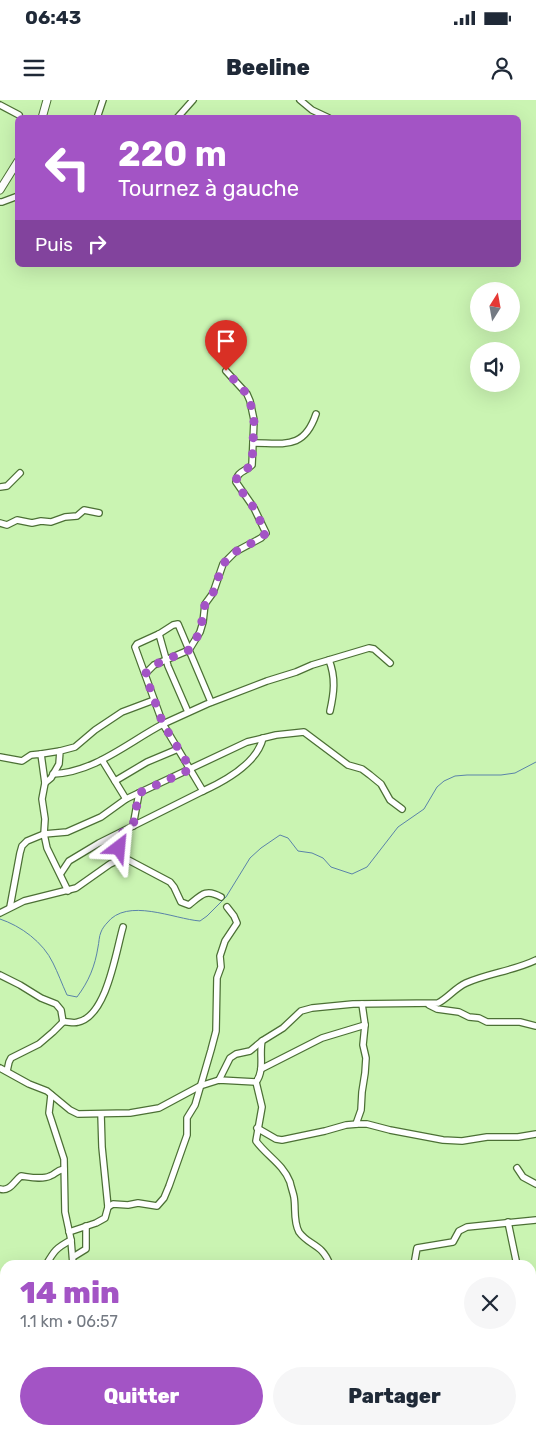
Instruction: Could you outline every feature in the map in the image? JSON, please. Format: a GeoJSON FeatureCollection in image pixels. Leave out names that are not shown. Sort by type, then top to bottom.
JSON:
{"type":"FeatureCollection","features":[{"type":"Feature","properties":{"kind":"main road"},"geometry":{"type":"LineString","coordinates":[[43,115],[47,100]]}},
{"type":"Feature","properties":{"kind":"main road"},"geometry":{"type":"LineString","coordinates":[[0,190],[15,166]]}},
{"type":"Feature","properties":{"kind":"street"},"geometry":{"type":"LineString","coordinates":[[98,115],[103,100]]}},
{"type":"Feature","properties":{"kind":"street"},"geometry":{"type":"LineString","coordinates":[[180,115],[193,100]]}},
{"type":"Feature","properties":{"kind":"street"},"geometry":{"type":"LineString","coordinates":[[300,100],[312,110],[323,115]]}},
{"type":"Feature","properties":{"kind":"street"},"geometry":{"type":"LineString","coordinates":[[0,105],[19,115]]}},
{"type":"Feature","properties":{"kind":"street"},"geometry":{"type":"LineString","coordinates":[[0,202],[15,197]]}},
{"type":"Feature","properties":{"kind":"street"},"geometry":{"type":"LineString","coordinates":[[145,674],[154,665],[189,650],[200,632],[205,604],[213,593],[223,564],[235,552],[261,538],[266,533],[254,508],[236,482],[241,471],[252,465],[254,416],[248,397],[226,371]]}},
{"type":"Feature","properties":{"kind":"street"},"geometry":{"type":"LineString","coordinates":[[253,443],[284,444],[298,440],[308,431],[316,414]]}},
{"type":"Feature","properties":{"kind":"street"},"geometry":{"type":"LineString","coordinates":[[0,487],[7,486],[20,473]]}},
{"type":"Feature","properties":{"kind":"street"},"geometry":{"type":"LineString","coordinates":[[0,523],[7,525],[17,520],[32,523],[41,521],[51,522],[78,516],[84,510],[99,513]]}},
{"type":"Feature","properties":{"kind":"street"},"geometry":{"type":"LineString","coordinates":[[204,791],[163,724],[136,645],[159,634],[173,624],[178,624],[211,702]]}},
{"type":"Feature","properties":{"kind":"street"},"geometry":{"type":"LineString","coordinates":[[159,634],[168,666],[188,712]]}},
{"type":"Feature","properties":{"kind":"street"},"geometry":{"type":"LineString","coordinates":[[53,774],[70,773],[102,760],[163,724],[211,702],[328,660],[372,648],[390,663]]}},
{"type":"Feature","properties":{"kind":"street"},"geometry":{"type":"LineString","coordinates":[[328,660],[334,675],[330,711]]}},
{"type":"Feature","properties":{"kind":"street"},"geometry":{"type":"LineString","coordinates":[[0,757],[22,761],[31,755],[75,747],[95,730],[122,712],[154,700]]}},
{"type":"Feature","properties":{"kind":"street"},"geometry":{"type":"LineString","coordinates":[[10,907],[10,899],[14,892],[22,846],[27,841],[44,834],[59,834],[69,831],[102,816],[126,799],[247,742],[263,738],[304,732],[348,765],[370,775],[381,784],[390,800],[402,809]]}},
{"type":"Feature","properties":{"kind":"street"},"geometry":{"type":"LineString","coordinates":[[60,873],[69,861],[99,843],[218,784],[248,762],[259,749],[263,738]]}},
{"type":"Feature","properties":{"kind":"street"},"geometry":{"type":"LineString","coordinates":[[115,781],[147,762],[178,749]]}},
{"type":"Feature","properties":{"kind":"street"},"geometry":{"type":"LineString","coordinates":[[45,783],[59,764],[60,751]]}},
{"type":"Feature","properties":{"kind":"street"},"geometry":{"type":"LineString","coordinates":[[41,754],[45,783],[42,799],[45,819],[44,834],[47,848],[68,891]]}},
{"type":"Feature","properties":{"kind":"street"},"geometry":{"type":"LineString","coordinates":[[102,760],[126,799]]}},
{"type":"Feature","properties":{"kind":"street"},"geometry":{"type":"LineString","coordinates":[[133,826],[139,793]]}},
{"type":"Feature","properties":{"kind":"street"},"geometry":{"type":"LineString","coordinates":[[122,833],[118,853],[123,858],[170,882],[178,898],[184,904],[189,904],[208,892],[214,892],[221,897]]}},
{"type":"Feature","properties":{"kind":"street"},"geometry":{"type":"LineString","coordinates":[[0,913],[24,901],[80,887],[110,864],[123,858]]}},
{"type":"Feature","properties":{"kind":"street"},"geometry":{"type":"LineString","coordinates":[[108,1207],[112,1204],[128,1205],[138,1203],[157,1206],[164,1198],[170,1186],[186,1135],[187,1118],[193,1109],[216,1031],[217,978],[220,956],[225,940],[237,923],[228,907]]}},
{"type":"Feature","properties":{"kind":"street"},"geometry":{"type":"LineString","coordinates":[[63,1022],[76,1023],[86,1019],[102,1000],[123,927]]}},
{"type":"Feature","properties":{"kind":"street"},"geometry":{"type":"LineString","coordinates":[[218,1080],[230,1058],[236,1054],[250,1052],[283,1028],[303,1010],[336,1005],[438,1003],[444,1000],[456,988],[478,978],[514,969],[536,960]]}},
{"type":"Feature","properties":{"kind":"street"},"geometry":{"type":"LineString","coordinates":[[0,975],[41,998],[56,1004],[61,1010],[63,1022]]}},
{"type":"Feature","properties":{"kind":"street"},"geometry":{"type":"LineString","coordinates":[[356,1124],[362,1107],[366,1058],[363,1045],[365,1025],[362,1004]]}},
{"type":"Feature","properties":{"kind":"street"},"geometry":{"type":"LineString","coordinates":[[428,1004],[479,1018],[486,1022],[520,1022],[536,1026]]}},
{"type":"Feature","properties":{"kind":"street"},"geometry":{"type":"LineString","coordinates":[[8,1070],[11,1058],[39,1044],[63,1022]]}},
{"type":"Feature","properties":{"kind":"street"},"geometry":{"type":"LineString","coordinates":[[261,1069],[322,1038],[365,1025]]}},
{"type":"Feature","properties":{"kind":"street"},"geometry":{"type":"LineString","coordinates":[[262,1042],[261,1069],[256,1082],[262,1103],[255,1139],[282,1167],[287,1176],[294,1197],[295,1217],[299,1232],[320,1248],[329,1260]]}},
{"type":"Feature","properties":{"kind":"street"},"geometry":{"type":"LineString","coordinates":[[0,1068],[8,1070],[26,1082],[44,1090],[76,1113],[136,1112],[159,1108],[200,1086],[218,1080],[256,1082]]}},
{"type":"Feature","properties":{"kind":"street"},"geometry":{"type":"LineString","coordinates":[[51,1095],[49,1113],[63,1155],[65,1212],[73,1257],[86,1249],[86,1226]]}},
{"type":"Feature","properties":{"kind":"street"},"geometry":{"type":"LineString","coordinates":[[69,1232],[105,1218],[108,1207],[101,1114]]}},
{"type":"Feature","properties":{"kind":"street"},"geometry":{"type":"LineString","coordinates":[[257,1128],[276,1139],[282,1140],[356,1124],[367,1124],[444,1140],[462,1141],[512,1138],[536,1134]]}},
{"type":"Feature","properties":{"kind":"street"},"geometry":{"type":"LineString","coordinates":[[517,1168],[523,1177],[536,1184]]}},
{"type":"Feature","properties":{"kind":"street"},"geometry":{"type":"LineString","coordinates":[[0,1189],[5,1190],[12,1186],[21,1176],[34,1178],[49,1177],[55,1171],[64,1169]]}},
{"type":"Feature","properties":{"kind":"street"},"geometry":{"type":"LineString","coordinates":[[415,1260],[418,1247],[453,1242],[459,1231],[467,1227],[536,1220]]}},
{"type":"Feature","properties":{"kind":"street"},"geometry":{"type":"LineString","coordinates":[[508,1222],[516,1260]]}},
{"type":"Feature","properties":{"kind":"street"},"geometry":{"type":"LineString","coordinates":[[49,1260],[57,1248],[71,1240]]}},
{"type":"Feature","properties":{"kind":"street"},"geometry":{"type":"LineString","coordinates":[[72,1435],[79,1435]]}},
{"type":"Feature","properties":{"kind":"waterway"},"geometry":{"type":"LineString","coordinates":[[0,919],[23,930],[43,948],[49,955],[67,995],[77,997],[93,967],[101,931],[116,915],[126,911],[138,910],[200,921],[226,897],[250,858],[280,835],[288,838],[298,851],[312,853],[323,858],[331,867],[352,874],[367,867],[398,827],[424,809],[437,787],[444,781],[455,776],[515,773],[536,762]]}},
{"type":"Feature","properties":{"kind":"route"},"geometry":{"type":"LineString","coordinates":[[119,848],[122,833],[133,826],[139,793],[191,769],[163,724],[145,674],[154,665],[189,650],[200,632],[206,600],[213,593],[223,564],[235,552],[266,535],[265,527],[236,482],[238,474],[252,465],[254,416],[247,394],[226,371]]}}]}
